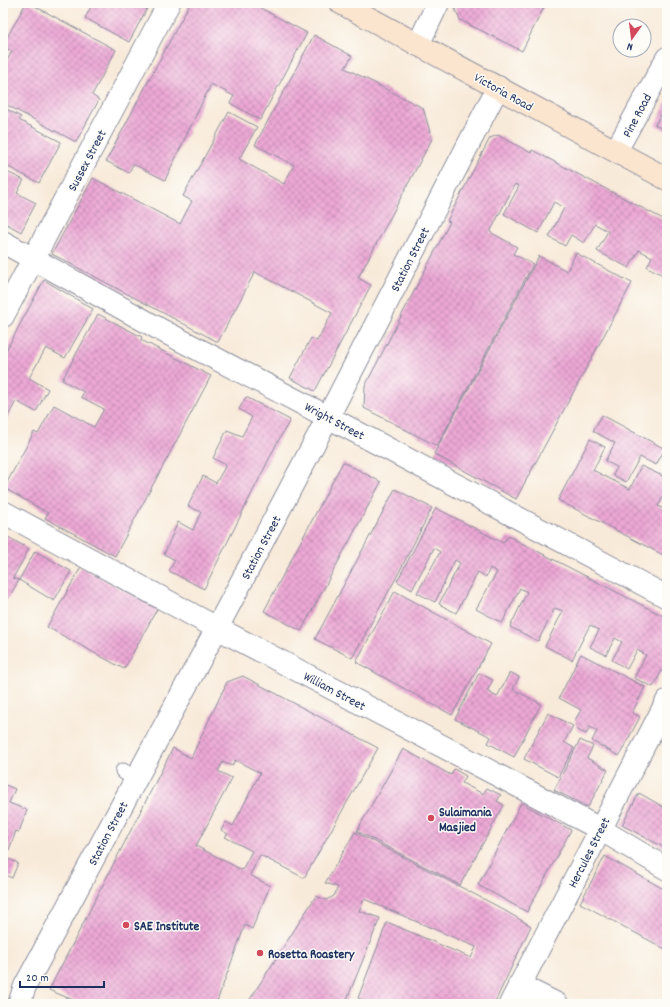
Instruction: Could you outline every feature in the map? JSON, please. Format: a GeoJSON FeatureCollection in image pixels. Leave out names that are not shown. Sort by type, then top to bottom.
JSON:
{"type":"FeatureCollection","features":[{"type":"Feature","properties":{"kind":"main road","name":"Victoria Road"},"geometry":{"type":"LineString","coordinates":[[341,3],[667,179]]}},
{"type":"Feature","properties":{"kind":"street","name":"Sussex Street"},"geometry":{"type":"LineString","coordinates":[[3,316],[169,3]]}},
{"type":"Feature","properties":{"kind":"street"},"geometry":{"type":"LineString","coordinates":[[418,44],[438,3]]}},
{"type":"Feature","properties":{"kind":"street","name":"Pine Road"},"geometry":{"type":"LineString","coordinates":[[616,151],[667,58]]}},
{"type":"Feature","properties":{"kind":"street","name":"Station Street"},"geometry":{"type":"LineString","coordinates":[[19,1004],[25,986],[130,775],[217,628],[498,87]]}},
{"type":"Feature","properties":{"kind":"street","name":"Wright Street"},"geometry":{"type":"LineString","coordinates":[[3,242],[163,331],[328,416],[667,597]]}},
{"type":"Feature","properties":{"kind":"street","name":"William Street"},"geometry":{"type":"LineString","coordinates":[[3,512],[217,628],[600,829],[667,869]]}},
{"type":"Feature","properties":{"kind":"street","name":"Hercules Street"},"geometry":{"type":"LineString","coordinates":[[510,1004],[667,701]]}},
{"type":"Feature","properties":{"kind":"street"},"geometry":{"type":"LineString","coordinates":[[519,985],[557,1004]]}},
{"type":"Feature","properties":{"kind":"building"},"geometry":{"type":"Polygon","coordinates":[[[26,3],[29,3],[116,50],[92,95],[99,100],[76,142],[3,103],[3,68],[12,51],[3,47],[3,45],[26,3]]]}},
{"type":"Feature","properties":{"kind":"building"},"geometry":{"type":"Polygon","coordinates":[[[93,3],[150,3],[129,42],[85,18],[93,3]]]}},
{"type":"Feature","properties":{"kind":"building"},"geometry":{"type":"Polygon","coordinates":[[[190,3],[251,3],[307,33],[260,120],[230,103],[234,96],[211,84],[165,180],[133,164],[129,173],[106,161],[190,3]]]}},
{"type":"Feature","properties":{"kind":"building"},"geometry":{"type":"Polygon","coordinates":[[[458,3],[546,3],[522,51],[460,20],[455,9],[458,3]]]}},
{"type":"Feature","properties":{"kind":"building"},"geometry":{"type":"Polygon","coordinates":[[[314,35],[352,56],[345,68],[423,108],[432,139],[358,278],[371,285],[315,391],[290,378],[311,338],[317,341],[332,313],[255,272],[218,342],[52,254],[93,178],[180,224],[192,201],[183,196],[229,112],[257,127],[239,159],[284,184],[294,165],[255,145],[314,35]]]}},
{"type":"Feature","properties":{"kind":"building"},"geometry":{"type":"Polygon","coordinates":[[[667,101],[667,131],[655,125],[667,101]]]}},
{"type":"Feature","properties":{"kind":"building"},"geometry":{"type":"Polygon","coordinates":[[[3,107],[21,117],[19,120],[61,142],[39,183],[3,164],[3,107]]]}},
{"type":"Feature","properties":{"kind":"building"},"geometry":{"type":"Polygon","coordinates":[[[498,135],[531,153],[532,150],[667,221],[667,277],[647,267],[652,257],[639,250],[629,268],[597,251],[608,231],[595,224],[584,243],[571,235],[565,246],[549,237],[564,208],[554,202],[538,233],[504,214],[519,186],[515,184],[490,232],[517,247],[513,254],[533,264],[437,446],[364,408],[365,386],[450,222],[447,221],[490,138],[498,135]]]}},
{"type":"Feature","properties":{"kind":"building"},"geometry":{"type":"Polygon","coordinates":[[[3,170],[24,180],[17,193],[36,203],[21,232],[3,222],[3,170]]]}},
{"type":"Feature","properties":{"kind":"building"},"geometry":{"type":"Polygon","coordinates":[[[576,253],[632,283],[516,499],[434,454],[539,256],[567,271],[576,253]]]}},
{"type":"Feature","properties":{"kind":"building"},"geometry":{"type":"Polygon","coordinates":[[[44,280],[93,309],[65,358],[46,348],[29,378],[48,389],[36,412],[16,401],[3,426],[3,356],[44,280]]]}},
{"type":"Feature","properties":{"kind":"building"},"geometry":{"type":"Polygon","coordinates":[[[98,314],[142,337],[141,340],[211,376],[115,556],[45,518],[48,513],[4,488],[34,432],[38,434],[54,405],[94,427],[104,409],[81,397],[84,392],[62,380],[98,314]]]}},
{"type":"Feature","properties":{"kind":"building"},"geometry":{"type":"Polygon","coordinates":[[[246,397],[290,420],[204,589],[169,571],[175,560],[164,554],[178,522],[193,530],[201,512],[188,506],[203,476],[216,483],[226,465],[213,458],[227,430],[242,436],[252,417],[239,409],[246,397]]]}},
{"type":"Feature","properties":{"kind":"building"},"geometry":{"type":"Polygon","coordinates":[[[602,415],[665,449],[656,465],[640,457],[626,482],[613,475],[617,467],[605,461],[615,443],[593,431],[602,415]]]}},
{"type":"Feature","properties":{"kind":"building"},"geometry":{"type":"Polygon","coordinates":[[[590,439],[605,447],[593,470],[610,479],[630,489],[641,466],[667,478],[667,489],[658,506],[667,510],[667,557],[558,500],[590,439]]]}},
{"type":"Feature","properties":{"kind":"building"},"geometry":{"type":"Polygon","coordinates":[[[343,462],[381,482],[301,631],[264,611],[343,462]]]}},
{"type":"Feature","properties":{"kind":"building"},"geometry":{"type":"Polygon","coordinates":[[[395,489],[432,508],[395,580],[352,658],[315,639],[395,489]]]}},
{"type":"Feature","properties":{"kind":"building"},"geometry":{"type":"Polygon","coordinates":[[[436,508],[503,543],[508,536],[667,618],[667,661],[653,687],[634,678],[646,655],[637,650],[627,669],[612,660],[622,642],[615,638],[606,655],[590,647],[599,630],[590,625],[572,660],[545,646],[563,611],[555,608],[538,641],[510,627],[527,592],[520,588],[502,623],[476,609],[497,572],[490,568],[486,577],[478,572],[456,613],[439,604],[460,563],[455,560],[435,602],[417,593],[440,552],[434,548],[412,590],[397,581],[436,508]]]}},
{"type":"Feature","properties":{"kind":"building"},"geometry":{"type":"Polygon","coordinates":[[[3,534],[29,549],[13,578],[19,580],[8,599],[3,597],[3,534]]]}},
{"type":"Feature","properties":{"kind":"building"},"geometry":{"type":"Polygon","coordinates":[[[35,551],[71,571],[54,601],[19,580],[35,551]]]}},
{"type":"Feature","properties":{"kind":"building"},"geometry":{"type":"Polygon","coordinates":[[[81,567],[157,609],[124,669],[47,627],[81,567]]]}},
{"type":"Feature","properties":{"kind":"building"},"geometry":{"type":"Polygon","coordinates":[[[395,591],[491,644],[452,715],[356,662],[395,591]]]}},
{"type":"Feature","properties":{"kind":"building"},"geometry":{"type":"Polygon","coordinates":[[[581,654],[645,687],[632,713],[640,717],[619,756],[592,741],[597,731],[590,727],[586,734],[577,730],[575,720],[581,710],[559,698],[581,654]]]}},
{"type":"Feature","properties":{"kind":"building"},"geometry":{"type":"Polygon","coordinates":[[[510,672],[519,677],[513,689],[541,704],[514,757],[488,743],[491,737],[455,719],[479,673],[493,680],[487,691],[497,697],[510,672]]]}},
{"type":"Feature","properties":{"kind":"building"},"geometry":{"type":"Polygon","coordinates":[[[243,676],[378,748],[304,878],[260,855],[250,875],[270,886],[252,929],[245,925],[216,1004],[83,1004],[49,990],[173,748],[191,758],[227,682],[243,676]],[[235,760],[232,766],[223,762],[218,771],[232,778],[196,846],[242,870],[252,851],[225,837],[228,834],[221,830],[226,822],[233,826],[260,773],[235,760]]]}},
{"type":"Feature","properties":{"kind":"building"},"geometry":{"type":"Polygon","coordinates":[[[548,713],[573,726],[564,742],[574,748],[558,777],[524,759],[548,713]]]}},
{"type":"Feature","properties":{"kind":"building"},"geometry":{"type":"Polygon","coordinates":[[[580,740],[593,746],[587,758],[608,770],[588,807],[554,790],[580,740]]]}},
{"type":"Feature","properties":{"kind":"building","name":"Sulaimania Masjied"},"geometry":{"type":"Polygon","coordinates":[[[403,749],[451,775],[454,769],[466,776],[462,783],[483,794],[487,788],[501,795],[497,801],[504,805],[460,885],[357,831],[403,749]]]}},
{"type":"Feature","properties":{"kind":"building"},"geometry":{"type":"Polygon","coordinates":[[[3,784],[15,789],[9,803],[27,810],[19,832],[16,831],[6,858],[18,863],[12,878],[3,874],[3,784]]]}},
{"type":"Feature","properties":{"kind":"building"},"geometry":{"type":"Polygon","coordinates":[[[639,793],[667,809],[667,849],[622,825],[639,793]]]}},
{"type":"Feature","properties":{"kind":"building"},"geometry":{"type":"Polygon","coordinates":[[[521,803],[571,830],[527,912],[478,885],[521,803]]]}},
{"type":"Feature","properties":{"kind":"building"},"geometry":{"type":"Polygon","coordinates":[[[355,832],[497,906],[531,926],[494,1004],[372,1004],[358,998],[387,922],[471,958],[476,947],[364,899],[359,911],[380,918],[345,1004],[247,1004],[316,896],[326,900],[334,896],[338,887],[325,883],[355,832]]]}},
{"type":"Feature","properties":{"kind":"building"},"geometry":{"type":"Polygon","coordinates":[[[605,856],[667,891],[667,950],[580,903],[605,856]]]}},
{"type":"Feature","properties":{"kind":"place","name":"Sulaimania Masjied"},"geometry":{"type":"Point","coordinates":[431,818]}},
{"type":"Feature","properties":{"kind":"place","name":"SAE Institute"},"geometry":{"type":"Point","coordinates":[126,925]}},
{"type":"Feature","properties":{"kind":"place","name":"Rosetta Roastery"},"geometry":{"type":"Point","coordinates":[260,953]}}]}
